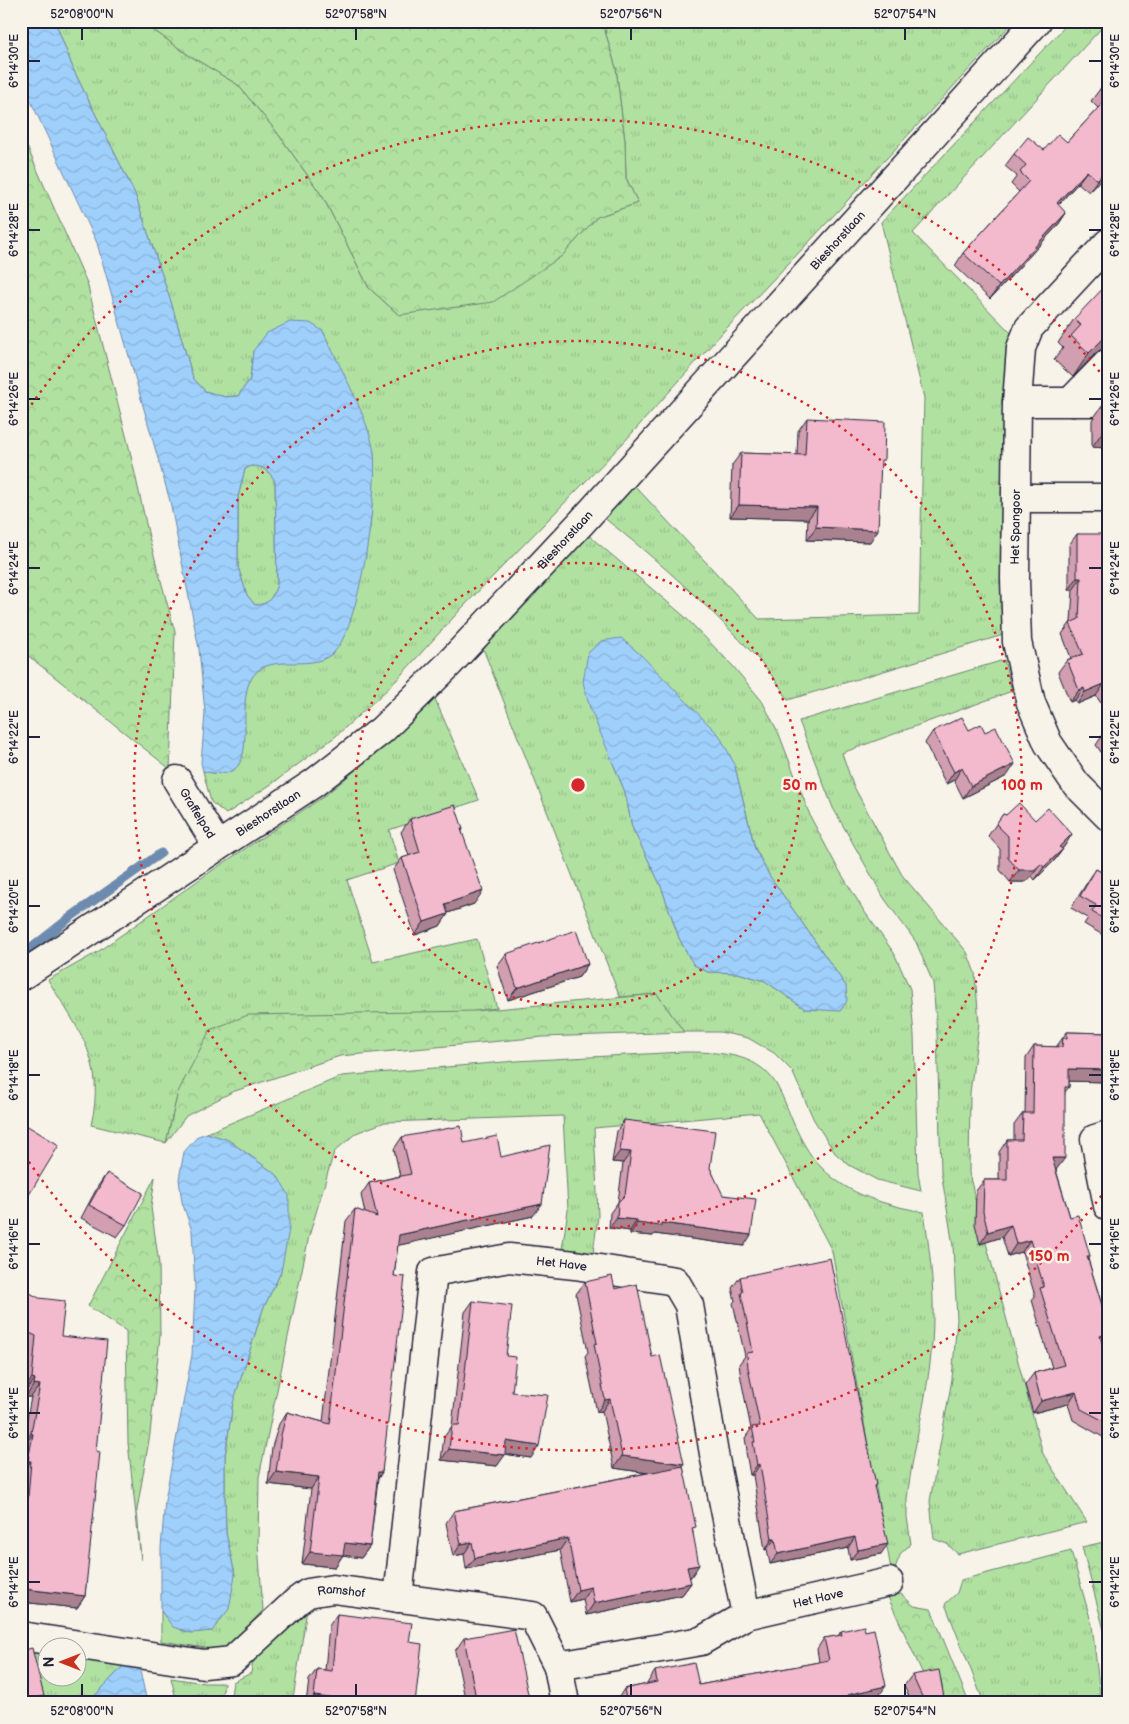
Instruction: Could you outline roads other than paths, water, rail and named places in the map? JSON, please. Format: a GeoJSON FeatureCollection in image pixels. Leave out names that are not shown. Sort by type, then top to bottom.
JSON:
{"type":"FeatureCollection","features":[{"type":"Feature","properties":{"kind":"street","name":"Bieshorstlaan"},"geometry":{"type":"LineString","coordinates":[[21,976],[217,845],[314,783],[382,730],[446,667],[581,523],[1038,21]]}},
{"type":"Feature","properties":{"kind":"street","name":"Het Spangoor"},"geometry":{"type":"LineString","coordinates":[[1108,243],[1029,328],[1021,348],[1017,402],[1015,579],[1017,642],[1031,702],[1048,743],[1076,784],[1108,816]]}},
{"type":"Feature","properties":{"kind":"street"},"geometry":{"type":"LineString","coordinates":[[1076,402],[1074,398],[1108,363]]}},
{"type":"Feature","properties":{"kind":"street"},"geometry":{"type":"LineString","coordinates":[[1017,402],[1108,402]]}},
{"type":"Feature","properties":{"kind":"street"},"geometry":{"type":"LineString","coordinates":[[1017,498],[1108,498]]}},
{"type":"Feature","properties":{"kind":"street","name":"Graffelpad"},"geometry":{"type":"LineString","coordinates":[[177,780],[217,845]]}},
{"type":"Feature","properties":{"kind":"street"},"geometry":{"type":"LineString","coordinates":[[1108,1135],[1096,1139],[1108,1206]]}},
{"type":"Feature","properties":{"kind":"street","name":"Het Have"},"geometry":{"type":"LineString","coordinates":[[398,1598],[433,1272],[510,1258],[575,1265],[675,1282],[689,1305],[714,1454],[746,1615]]}},
{"type":"Feature","properties":{"kind":"street","name":"Het Have"},"geometry":{"type":"LineString","coordinates":[[558,1666],[701,1642],[746,1615],[889,1582]]}},
{"type":"Feature","properties":{"kind":"street","name":"Ramshof"},"geometry":{"type":"LineString","coordinates":[[21,1636],[204,1664],[219,1664],[232,1661],[296,1601],[308,1594],[333,1590],[398,1598],[533,1616],[558,1666],[565,1703]]}},
{"type":"Feature","properties":{"kind":"water"},"geometry":{"type":"Polygon","coordinates":[[[21,21],[55,21],[74,71],[135,194],[171,302],[193,378],[205,391],[225,397],[238,396],[250,379],[253,351],[267,333],[290,322],[310,323],[323,331],[360,408],[371,439],[374,453],[374,471],[370,527],[359,590],[351,619],[342,641],[332,654],[322,660],[276,664],[266,666],[257,671],[250,681],[246,695],[242,758],[235,769],[223,773],[203,771],[201,763],[205,713],[199,649],[170,501],[97,243],[21,80],[21,21]],[[251,466],[245,469],[238,497],[238,567],[247,595],[255,605],[260,605],[272,597],[277,585],[275,481],[265,469],[251,466]]]}},
{"type":"Feature","properties":{"kind":"water"},"geometry":{"type":"Polygon","coordinates":[[[621,638],[641,655],[719,735],[734,763],[755,849],[769,875],[846,986],[847,1001],[840,1011],[805,1009],[765,981],[738,973],[708,972],[694,965],[689,957],[679,938],[661,886],[632,827],[625,792],[590,708],[583,682],[588,653],[601,641],[621,638]]]}},
{"type":"Feature","properties":{"kind":"water"},"geometry":{"type":"Polygon","coordinates":[[[207,1133],[228,1140],[277,1175],[289,1195],[289,1229],[281,1272],[263,1309],[233,1403],[225,1456],[226,1533],[235,1575],[229,1609],[212,1631],[191,1633],[173,1627],[161,1611],[161,1548],[165,1500],[192,1355],[195,1288],[192,1231],[182,1202],[179,1179],[184,1152],[198,1136],[207,1133]]]}},
{"type":"Feature","properties":{"kind":"water"},"geometry":{"type":"Polygon","coordinates":[[[126,1663],[139,1665],[147,1703],[88,1703],[126,1663]]]}},
{"type":"Feature","properties":{"kind":"waterway"},"geometry":{"type":"LineString","coordinates":[[21,956],[72,916],[161,853]]}}]}
